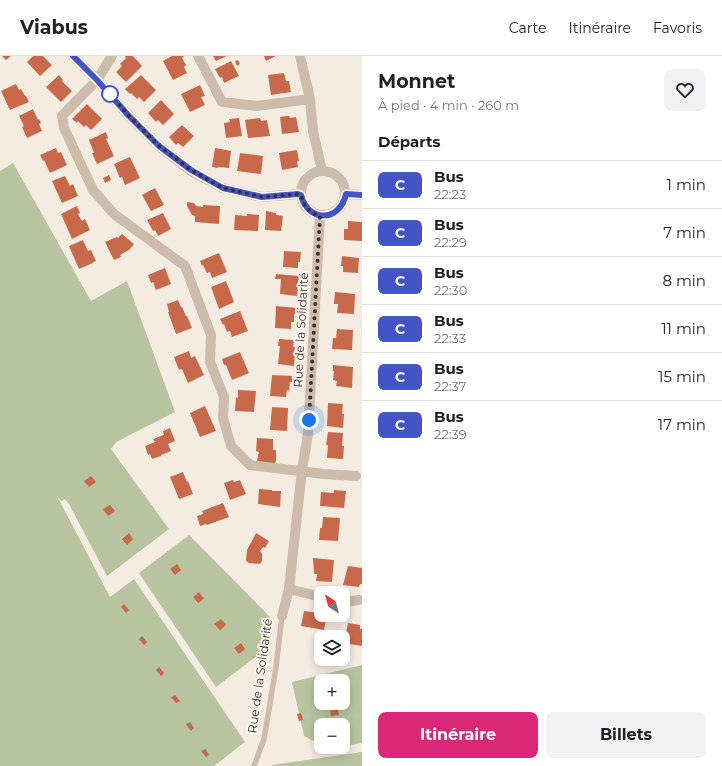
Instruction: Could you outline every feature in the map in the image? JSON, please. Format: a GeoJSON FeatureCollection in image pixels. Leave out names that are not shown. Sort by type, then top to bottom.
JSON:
{"type":"FeatureCollection","features":[{"type":"Feature","properties":{"kind":"street"},"geometry":{"type":"LineString","coordinates":[[73,56],[159,146],[191,170],[223,188],[262,197],[301,195]]}},
{"type":"Feature","properties":{"kind":"street"},"geometry":{"type":"LineString","coordinates":[[112,56],[97,80],[62,116],[64,128],[93,190],[114,214],[185,266],[211,335],[210,362],[224,397],[223,418],[231,446],[250,465],[302,470],[324,474],[356,476]]}},
{"type":"Feature","properties":{"kind":"street"},"geometry":{"type":"LineString","coordinates":[[198,56],[222,102],[257,106],[310,99]]}},
{"type":"Feature","properties":{"kind":"street"},"geometry":{"type":"LineString","coordinates":[[300,56],[310,99],[313,131],[322,171]]}},
{"type":"Feature","properties":{"kind":"street"},"geometry":{"type":"LineString","coordinates":[[322,171],[329,171],[342,180],[346,194],[341,208],[335,213],[320,216],[313,214],[307,209],[301,195],[301,188],[304,181],[309,176],[315,172],[322,171]]}},
{"type":"Feature","properties":{"kind":"street"},"geometry":{"type":"LineString","coordinates":[[346,194],[362,194]]}},
{"type":"Feature","properties":{"kind":"street","name":"Rue de la Solidarité"},"geometry":{"type":"LineString","coordinates":[[282,616],[289,589],[302,470],[308,434],[320,216]]}},
{"type":"Feature","properties":{"kind":"street"},"geometry":{"type":"LineString","coordinates":[[289,589],[314,595]]}},
{"type":"Feature","properties":{"kind":"street"},"geometry":{"type":"LineString","coordinates":[[350,601],[359,600]]}},
{"type":"Feature","properties":{"kind":"lane","name":"Rue de la Solidarité"},"geometry":{"type":"LineString","coordinates":[[254,766],[264,739],[276,667],[282,616]]}},
{"type":"Feature","properties":{"kind":"green space"},"geometry":{"type":"Polygon","coordinates":[[[13,163],[91,301],[127,281],[175,412],[116,442],[111,449],[169,529],[107,576],[69,504],[65,499],[61,501],[57,496],[110,597],[134,579],[245,742],[214,766],[0,766],[0,171],[13,163]]]}},
{"type":"Feature","properties":{"kind":"green space"},"geometry":{"type":"Polygon","coordinates":[[[189,535],[271,618],[265,650],[216,687],[139,573],[189,535]]]}},
{"type":"Feature","properties":{"kind":"green space"},"geometry":{"type":"Polygon","coordinates":[[[362,665],[362,743],[350,745],[350,718],[314,718],[314,741],[304,736],[292,682],[314,677],[314,710],[350,710],[350,674],[325,674],[362,665]]]}},
{"type":"Feature","properties":{"kind":"green space"},"geometry":{"type":"Polygon","coordinates":[[[362,752],[362,766],[272,766],[272,765],[362,752]]]}},
{"type":"Feature","properties":{"kind":"building"},"geometry":{"type":"Polygon","coordinates":[[[2,56],[11,56],[6,60],[2,56]]]}},
{"type":"Feature","properties":{"kind":"building"},"geometry":{"type":"Polygon","coordinates":[[[33,56],[43,56],[52,65],[40,76],[27,62],[33,56]]]}},
{"type":"Feature","properties":{"kind":"building"},"geometry":{"type":"Polygon","coordinates":[[[126,56],[133,56],[142,66],[126,82],[116,72],[122,66],[120,64],[126,56]]]}},
{"type":"Feature","properties":{"kind":"building"},"geometry":{"type":"Polygon","coordinates":[[[172,56],[184,57],[182,58],[186,65],[184,67],[187,73],[173,80],[163,61],[172,56]]]}},
{"type":"Feature","properties":{"kind":"building"},"geometry":{"type":"Polygon","coordinates":[[[213,56],[227,56],[216,61],[213,56]]]}},
{"type":"Feature","properties":{"kind":"building"},"geometry":{"type":"Polygon","coordinates":[[[264,56],[276,56],[266,61],[264,56]]]}},
{"type":"Feature","properties":{"kind":"building"},"geometry":{"type":"Polygon","coordinates":[[[238,60],[240,64],[237,66],[235,61],[238,60]]]}},
{"type":"Feature","properties":{"kind":"building"},"geometry":{"type":"Polygon","coordinates":[[[231,61],[239,76],[224,83],[222,77],[220,78],[215,69],[231,61]]]}},
{"type":"Feature","properties":{"kind":"building"},"geometry":{"type":"Polygon","coordinates":[[[284,73],[286,81],[289,81],[291,92],[271,95],[268,75],[284,73]]]}},
{"type":"Feature","properties":{"kind":"building"},"geometry":{"type":"Polygon","coordinates":[[[59,75],[63,80],[62,81],[72,91],[61,102],[46,87],[59,75]]]}},
{"type":"Feature","properties":{"kind":"building"},"geometry":{"type":"Polygon","coordinates":[[[141,75],[156,90],[144,102],[139,97],[137,99],[125,89],[141,75]]]}},
{"type":"Feature","properties":{"kind":"building"},"geometry":{"type":"Polygon","coordinates":[[[16,84],[29,102],[10,110],[1,91],[16,84]]]}},
{"type":"Feature","properties":{"kind":"building"},"geometry":{"type":"Polygon","coordinates":[[[200,85],[205,96],[201,97],[205,105],[190,112],[181,94],[200,85]]]}},
{"type":"Feature","properties":{"kind":"building"},"geometry":{"type":"Polygon","coordinates":[[[161,100],[174,114],[163,125],[158,120],[156,122],[148,113],[161,100]]]}},
{"type":"Feature","properties":{"kind":"building"},"geometry":{"type":"Polygon","coordinates":[[[87,104],[102,119],[91,130],[86,125],[84,127],[78,121],[77,123],[72,119],[87,104]]]}},
{"type":"Feature","properties":{"kind":"building"},"geometry":{"type":"Polygon","coordinates":[[[33,109],[41,123],[39,124],[42,131],[27,138],[22,127],[24,126],[19,116],[33,109]]]}},
{"type":"Feature","properties":{"kind":"building"},"geometry":{"type":"Polygon","coordinates":[[[289,116],[290,118],[296,117],[299,132],[282,134],[280,117],[289,116]]]}},
{"type":"Feature","properties":{"kind":"building"},"geometry":{"type":"Polygon","coordinates":[[[239,118],[242,136],[226,138],[224,123],[230,122],[229,119],[239,118]]]}},
{"type":"Feature","properties":{"kind":"building"},"geometry":{"type":"Polygon","coordinates":[[[260,118],[261,121],[267,120],[270,136],[248,138],[245,120],[260,118]]]}},
{"type":"Feature","properties":{"kind":"building"},"geometry":{"type":"Polygon","coordinates":[[[182,125],[194,136],[183,147],[178,143],[176,145],[169,137],[182,125]]]}},
{"type":"Feature","properties":{"kind":"building"},"geometry":{"type":"Polygon","coordinates":[[[106,132],[108,138],[106,139],[114,156],[97,164],[92,153],[94,153],[89,140],[106,132]]]}},
{"type":"Feature","properties":{"kind":"building"},"geometry":{"type":"Polygon","coordinates":[[[56,148],[58,153],[61,152],[67,165],[50,173],[40,155],[56,148]]]}},
{"type":"Feature","properties":{"kind":"building"},"geometry":{"type":"Polygon","coordinates":[[[215,148],[231,151],[229,168],[212,167],[215,148]]]}},
{"type":"Feature","properties":{"kind":"building"},"geometry":{"type":"Polygon","coordinates":[[[297,150],[299,161],[297,161],[298,167],[282,170],[279,153],[297,150]]]}},
{"type":"Feature","properties":{"kind":"building"},"geometry":{"type":"Polygon","coordinates":[[[240,153],[263,156],[261,174],[237,171],[240,153]]]}},
{"type":"Feature","properties":{"kind":"building"},"geometry":{"type":"Polygon","coordinates":[[[130,157],[140,178],[125,185],[114,164],[130,157]]]}},
{"type":"Feature","properties":{"kind":"building"},"geometry":{"type":"Polygon","coordinates":[[[109,175],[111,180],[105,183],[103,178],[109,175]]]}},
{"type":"Feature","properties":{"kind":"building"},"geometry":{"type":"Polygon","coordinates":[[[65,176],[70,186],[73,184],[78,196],[62,203],[52,181],[65,176]]]}},
{"type":"Feature","properties":{"kind":"building"},"geometry":{"type":"Polygon","coordinates":[[[155,188],[164,205],[151,211],[142,195],[155,188]]]}},
{"type":"Feature","properties":{"kind":"building"},"geometry":{"type":"Polygon","coordinates":[[[187,202],[203,207],[203,205],[220,206],[219,224],[195,222],[195,216],[192,215],[187,206],[187,202]]]}},
{"type":"Feature","properties":{"kind":"building"},"geometry":{"type":"Polygon","coordinates":[[[77,206],[80,213],[78,214],[82,221],[85,219],[90,230],[72,239],[61,214],[77,206]]]}},
{"type":"Feature","properties":{"kind":"building"},"geometry":{"type":"Polygon","coordinates":[[[266,211],[283,216],[281,231],[265,230],[266,211]]]}},
{"type":"Feature","properties":{"kind":"building"},"geometry":{"type":"Polygon","coordinates":[[[163,213],[171,229],[158,236],[155,230],[153,231],[147,220],[163,213]]]}},
{"type":"Feature","properties":{"kind":"building"},"geometry":{"type":"Polygon","coordinates":[[[247,214],[259,215],[258,231],[234,230],[235,215],[247,216],[247,214]]]}},
{"type":"Feature","properties":{"kind":"building"},"geometry":{"type":"Polygon","coordinates":[[[348,221],[362,222],[362,241],[344,240],[344,229],[348,229],[348,221]]]}},
{"type":"Feature","properties":{"kind":"building"},"geometry":{"type":"Polygon","coordinates":[[[122,234],[134,244],[129,250],[120,255],[121,257],[114,260],[105,242],[117,237],[118,238],[122,234]]]}},
{"type":"Feature","properties":{"kind":"building"},"geometry":{"type":"Polygon","coordinates":[[[83,240],[88,251],[91,250],[96,261],[79,269],[69,246],[83,240]]]}},
{"type":"Feature","properties":{"kind":"building"},"geometry":{"type":"Polygon","coordinates":[[[284,251],[301,252],[298,268],[283,267],[284,251]]]}},
{"type":"Feature","properties":{"kind":"building"},"geometry":{"type":"Polygon","coordinates":[[[219,253],[227,272],[212,278],[210,272],[207,273],[200,261],[219,253]]]}},
{"type":"Feature","properties":{"kind":"building"},"geometry":{"type":"Polygon","coordinates":[[[342,256],[359,258],[358,273],[343,272],[343,266],[341,266],[342,256]]]}},
{"type":"Feature","properties":{"kind":"building"},"geometry":{"type":"Polygon","coordinates":[[[165,268],[171,284],[156,290],[148,275],[165,268]]]}},
{"type":"Feature","properties":{"kind":"building"},"geometry":{"type":"Polygon","coordinates":[[[276,274],[299,276],[297,296],[280,294],[281,279],[275,279],[276,274]]]}},
{"type":"Feature","properties":{"kind":"building"},"geometry":{"type":"Polygon","coordinates":[[[226,281],[234,302],[219,309],[211,287],[226,281]]]}},
{"type":"Feature","properties":{"kind":"building"},"geometry":{"type":"Polygon","coordinates":[[[335,292],[355,294],[354,314],[337,313],[338,304],[334,304],[335,292]]]}},
{"type":"Feature","properties":{"kind":"building"},"geometry":{"type":"Polygon","coordinates":[[[178,300],[192,328],[176,334],[168,312],[167,304],[178,300]]]}},
{"type":"Feature","properties":{"kind":"building"},"geometry":{"type":"Polygon","coordinates":[[[276,306],[297,308],[297,314],[294,314],[294,322],[291,322],[291,329],[275,328],[276,306]]]}},
{"type":"Feature","properties":{"kind":"building"},"geometry":{"type":"Polygon","coordinates":[[[240,311],[248,331],[232,337],[230,331],[227,332],[220,319],[240,311]]]}},
{"type":"Feature","properties":{"kind":"building"},"geometry":{"type":"Polygon","coordinates":[[[337,329],[353,330],[352,350],[332,349],[333,338],[336,338],[337,329]]]}},
{"type":"Feature","properties":{"kind":"building"},"geometry":{"type":"Polygon","coordinates":[[[279,339],[294,340],[294,366],[278,364],[280,346],[278,346],[279,339]]]}},
{"type":"Feature","properties":{"kind":"building"},"geometry":{"type":"Polygon","coordinates":[[[189,351],[191,358],[195,356],[204,375],[188,383],[182,369],[179,370],[174,357],[189,351]]]}},
{"type":"Feature","properties":{"kind":"building"},"geometry":{"type":"Polygon","coordinates":[[[240,352],[249,373],[232,380],[222,359],[240,352]]]}},
{"type":"Feature","properties":{"kind":"building"},"geometry":{"type":"Polygon","coordinates":[[[333,365],[353,367],[352,388],[336,386],[337,381],[333,380],[333,365]]]}},
{"type":"Feature","properties":{"kind":"building"},"geometry":{"type":"Polygon","coordinates":[[[272,375],[292,376],[292,382],[290,382],[289,391],[287,390],[286,397],[270,396],[272,375]]]}},
{"type":"Feature","properties":{"kind":"building"},"geometry":{"type":"Polygon","coordinates":[[[238,390],[256,391],[254,412],[235,411],[238,390]]]}},
{"type":"Feature","properties":{"kind":"building"},"geometry":{"type":"Polygon","coordinates":[[[328,403],[343,404],[343,428],[327,426],[328,403]]]}},
{"type":"Feature","properties":{"kind":"building"},"geometry":{"type":"Polygon","coordinates":[[[205,406],[216,431],[200,437],[190,413],[205,406]]]}},
{"type":"Feature","properties":{"kind":"building"},"geometry":{"type":"Polygon","coordinates":[[[272,407],[288,408],[287,431],[270,430],[272,407]]]}},
{"type":"Feature","properties":{"kind":"building"},"geometry":{"type":"Polygon","coordinates":[[[170,428],[175,441],[168,444],[171,451],[152,459],[150,454],[148,455],[145,446],[155,442],[153,439],[164,435],[163,431],[170,428]]]}},
{"type":"Feature","properties":{"kind":"building"},"geometry":{"type":"Polygon","coordinates":[[[328,432],[343,433],[343,459],[327,458],[328,445],[326,445],[328,432]]]}},
{"type":"Feature","properties":{"kind":"building"},"geometry":{"type":"Polygon","coordinates":[[[257,438],[273,439],[273,450],[276,450],[276,462],[273,464],[257,463],[259,452],[256,451],[257,438]]]}},
{"type":"Feature","properties":{"kind":"building"},"geometry":{"type":"Polygon","coordinates":[[[183,472],[193,494],[179,499],[170,477],[183,472]]]}},
{"type":"Feature","properties":{"kind":"building"},"geometry":{"type":"Polygon","coordinates":[[[91,476],[96,482],[89,487],[84,481],[91,476]]]}},
{"type":"Feature","properties":{"kind":"building"},"geometry":{"type":"Polygon","coordinates":[[[233,480],[234,482],[240,480],[246,494],[230,500],[224,483],[233,480]]]}},
{"type":"Feature","properties":{"kind":"building"},"geometry":{"type":"Polygon","coordinates":[[[259,489],[281,491],[280,507],[258,504],[259,489]]]}},
{"type":"Feature","properties":{"kind":"building"},"geometry":{"type":"Polygon","coordinates":[[[334,490],[346,491],[344,508],[320,506],[321,492],[334,493],[334,490]]]}},
{"type":"Feature","properties":{"kind":"building"},"geometry":{"type":"Polygon","coordinates":[[[223,503],[229,517],[200,526],[197,516],[203,514],[202,511],[223,503]]]}},
{"type":"Feature","properties":{"kind":"building"},"geometry":{"type":"Polygon","coordinates":[[[110,505],[115,511],[108,516],[103,509],[110,505]]]}},
{"type":"Feature","properties":{"kind":"building"},"geometry":{"type":"Polygon","coordinates":[[[323,517],[340,518],[338,541],[319,540],[323,517]]]}},
{"type":"Feature","properties":{"kind":"building"},"geometry":{"type":"Polygon","coordinates":[[[129,533],[133,539],[127,545],[122,539],[129,533]]]}},
{"type":"Feature","properties":{"kind":"building"},"geometry":{"type":"Polygon","coordinates":[[[256,533],[269,541],[265,548],[263,547],[260,551],[262,553],[262,561],[260,564],[249,563],[246,561],[247,550],[256,533]]]}},
{"type":"Feature","properties":{"kind":"building"},"geometry":{"type":"Polygon","coordinates":[[[313,558],[334,560],[332,582],[316,581],[317,574],[314,574],[313,558]]]}},
{"type":"Feature","properties":{"kind":"building"},"geometry":{"type":"Polygon","coordinates":[[[177,564],[181,570],[175,575],[170,569],[177,564]]]}},
{"type":"Feature","properties":{"kind":"building"},"geometry":{"type":"Polygon","coordinates":[[[348,566],[362,568],[362,584],[360,584],[359,587],[343,585],[348,566]]]}},
{"type":"Feature","properties":{"kind":"building"},"geometry":{"type":"Polygon","coordinates":[[[199,592],[204,599],[198,603],[193,597],[199,592]]]}},
{"type":"Feature","properties":{"kind":"building"},"geometry":{"type":"Polygon","coordinates":[[[124,604],[129,610],[126,613],[121,607],[124,604]]]}},
{"type":"Feature","properties":{"kind":"building"},"geometry":{"type":"Polygon","coordinates":[[[304,611],[314,612],[314,622],[326,622],[324,630],[301,626],[304,611]]]}},
{"type":"Feature","properties":{"kind":"building"},"geometry":{"type":"Polygon","coordinates":[[[221,619],[226,625],[220,630],[214,624],[221,619]]]}},
{"type":"Feature","properties":{"kind":"building"},"geometry":{"type":"Polygon","coordinates":[[[348,623],[360,625],[360,629],[362,629],[362,646],[350,644],[350,630],[347,630],[348,623]]]}},
{"type":"Feature","properties":{"kind":"building"},"geometry":{"type":"Polygon","coordinates":[[[142,636],[147,642],[144,645],[139,639],[142,636]]]}},
{"type":"Feature","properties":{"kind":"building"},"geometry":{"type":"Polygon","coordinates":[[[241,643],[245,649],[239,654],[234,648],[241,643]]]}},
{"type":"Feature","properties":{"kind":"building"},"geometry":{"type":"Polygon","coordinates":[[[159,667],[164,673],[161,676],[156,670],[159,667]]]}},
{"type":"Feature","properties":{"kind":"building"},"geometry":{"type":"Polygon","coordinates":[[[175,695],[180,701],[176,703],[171,697],[175,695]]]}},
{"type":"Feature","properties":{"kind":"building"},"geometry":{"type":"Polygon","coordinates":[[[330,710],[338,710],[339,715],[331,716],[330,710]]]}},
{"type":"Feature","properties":{"kind":"building"},"geometry":{"type":"Polygon","coordinates":[[[301,713],[303,720],[299,721],[297,714],[301,713]]]}},
{"type":"Feature","properties":{"kind":"building"},"geometry":{"type":"Polygon","coordinates":[[[190,722],[194,728],[191,731],[186,724],[190,722]]]}},
{"type":"Feature","properties":{"kind":"building"},"geometry":{"type":"Polygon","coordinates":[[[205,749],[209,755],[206,757],[201,751],[205,749]]]}},
{"type":"Feature","properties":{"kind":"bus line","name":"C"},"geometry":{"type":"LineString","coordinates":[[73,56],[159,146],[191,170],[223,188],[262,197],[298,194],[301,195],[307,209],[313,214],[320,216],[335,213],[341,208],[346,194],[362,195]]}},
{"type":"Feature","properties":{"kind":"route"},"geometry":{"type":"LineString","coordinates":[[110,94],[129,116],[159,146],[191,170],[223,188],[262,197],[301,195],[307,209],[313,214],[320,216],[309,420]]}}]}
